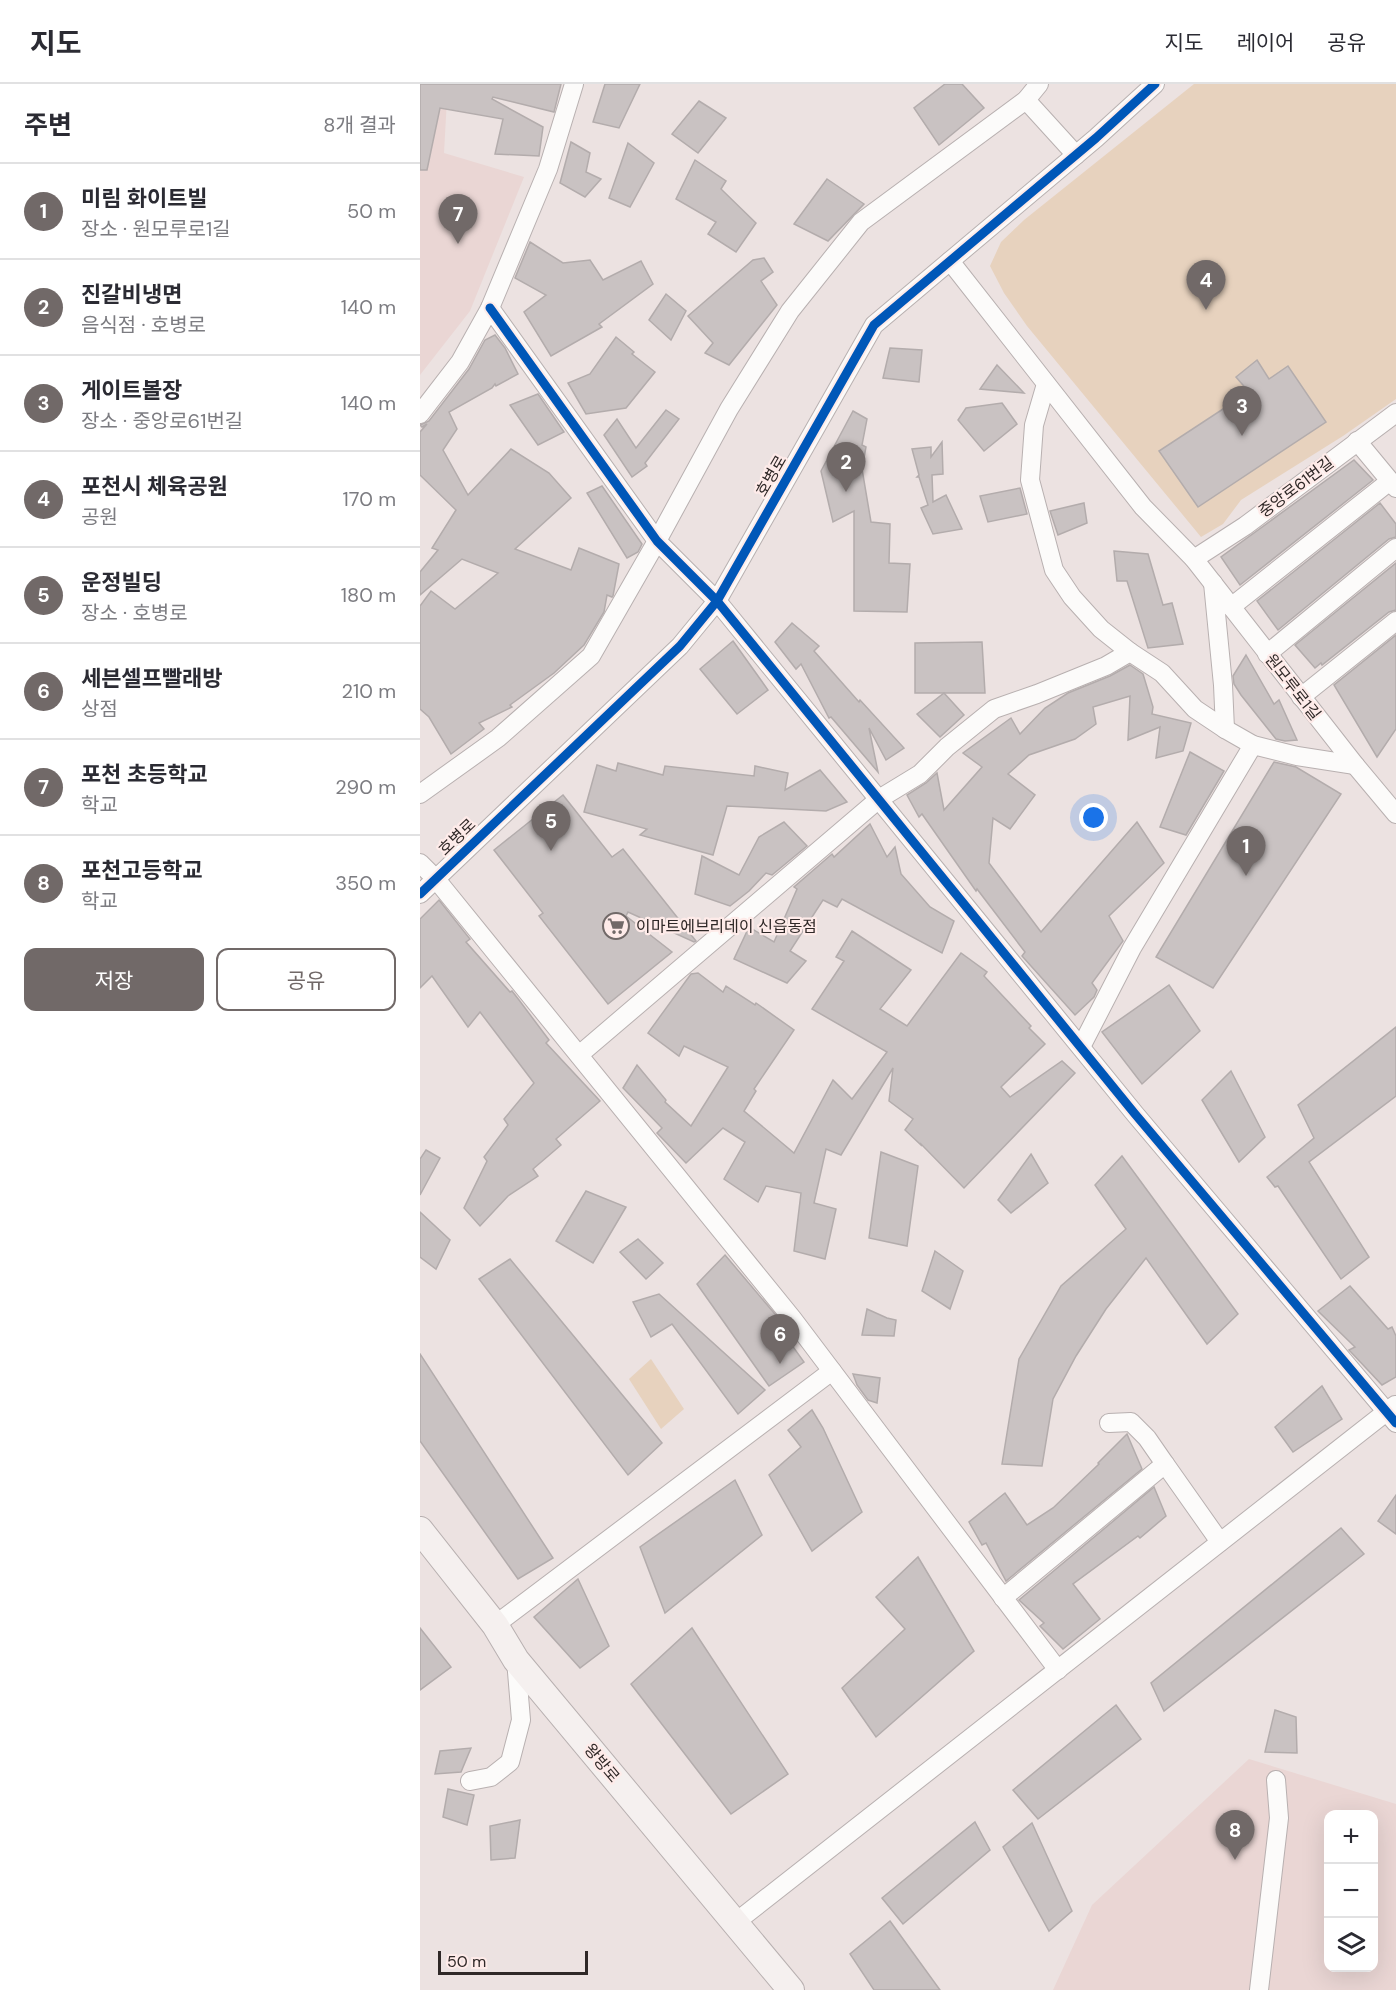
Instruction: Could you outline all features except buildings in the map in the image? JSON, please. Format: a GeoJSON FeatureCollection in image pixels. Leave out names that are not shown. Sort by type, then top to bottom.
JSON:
{"type":"FeatureCollection","features":[{"type":"Feature","properties":{"kind":"main road","name":"왕방로"},"geometry":{"type":"LineString","coordinates":[[420,1530],[495,1624],[516,1660],[791,1990]]}},
{"type":"Feature","properties":{"kind":"street"},"geometry":{"type":"LineString","coordinates":[[420,414],[460,362],[490,308],[548,169],[574,84]]}},
{"type":"Feature","properties":{"kind":"street"},"geometry":{"type":"LineString","coordinates":[[420,794],[498,738],[591,657],[729,409],[790,311],[861,222],[1026,100],[1039,84]]}},
{"type":"Feature","properties":{"kind":"street","name":"호병로"},"geometry":{"type":"LineString","coordinates":[[420,894],[680,646],[717,601],[874,326],[1076,155],[1155,84]]}},
{"type":"Feature","properties":{"kind":"street"},"geometry":{"type":"LineString","coordinates":[[1026,100],[1076,155]]}},
{"type":"Feature","properties":{"kind":"street","name":"원모루로1길"},"geometry":{"type":"LineString","coordinates":[[950,261],[1143,507],[1194,559],[1301,697],[1396,814]]}},
{"type":"Feature","properties":{"kind":"street"},"geometry":{"type":"LineString","coordinates":[[490,308],[657,541],[717,601],[1081,1047],[1393,1413],[1220,1542],[736,1922]]}},
{"type":"Feature","properties":{"kind":"street"},"geometry":{"type":"LineString","coordinates":[[1046,384],[1034,425],[1030,480],[1054,570],[1072,597],[1101,629],[1162,673],[1195,709],[1225,729],[1253,745],[1297,756],[1355,765]]}},
{"type":"Feature","properties":{"kind":"street","name":"중앙로61번길"},"geometry":{"type":"LineString","coordinates":[[1194,559],[1245,526],[1396,413]]}},
{"type":"Feature","properties":{"kind":"street"},"geometry":{"type":"LineString","coordinates":[[1231,607],[1393,484],[1357,441]]}},
{"type":"Feature","properties":{"kind":"street"},"geometry":{"type":"LineString","coordinates":[[1267,654],[1396,548]]}},
{"type":"Feature","properties":{"kind":"street"},"geometry":{"type":"LineString","coordinates":[[1213,583],[1225,729]]}},
{"type":"Feature","properties":{"kind":"street"},"geometry":{"type":"LineString","coordinates":[[1301,697],[1396,621]]}},
{"type":"Feature","properties":{"kind":"street"},"geometry":{"type":"LineString","coordinates":[[579,1054],[879,799],[920,774],[947,747],[994,709],[1106,666],[1130,652]]}},
{"type":"Feature","properties":{"kind":"street"},"geometry":{"type":"LineString","coordinates":[[1081,1047],[1132,948],[1253,745]]}},
{"type":"Feature","properties":{"kind":"street"},"geometry":{"type":"LineString","coordinates":[[420,864],[435,879],[579,1054],[792,1318],[1058,1670]]}},
{"type":"Feature","properties":{"kind":"street"},"geometry":{"type":"LineString","coordinates":[[495,1624],[832,1371]]}},
{"type":"Feature","properties":{"kind":"street"},"geometry":{"type":"LineString","coordinates":[[1108,1423],[1131,1422],[1147,1438],[1220,1542]]}},
{"type":"Feature","properties":{"kind":"street"},"geometry":{"type":"LineString","coordinates":[[1003,1598],[1165,1464]]}},
{"type":"Feature","properties":{"kind":"street"},"geometry":{"type":"LineString","coordinates":[[470,1781],[491,1777],[510,1762],[521,1720],[516,1660]]}},
{"type":"Feature","properties":{"kind":"street"},"geometry":{"type":"LineString","coordinates":[[1259,1990],[1278,1818],[1276,1780]]}},
{"type":"Feature","properties":{"kind":"shaded area"},"geometry":{"type":"Polygon","coordinates":[[[1194,84],[1396,84],[1396,399],[1343,436],[1241,500],[1223,524],[1201,537],[1027,326],[1004,293],[990,266],[1001,242],[1024,220],[1194,84]]]}},
{"type":"Feature","properties":{"kind":"shaded area"},"geometry":{"type":"Polygon","coordinates":[[[420,92],[447,99],[444,153],[524,177],[470,311],[420,375],[420,92]]]}},
{"type":"Feature","properties":{"kind":"shaded area"},"geometry":{"type":"Polygon","coordinates":[[[651,1359],[684,1409],[661,1429],[629,1379],[651,1359]]]}},
{"type":"Feature","properties":{"kind":"shaded area"},"geometry":{"type":"Polygon","coordinates":[[[1249,1759],[1396,1804],[1396,1990],[1053,1990],[1092,1905],[1249,1759]]]}},
{"type":"Feature","properties":{"kind":"cycle path"},"geometry":{"type":"LineString","coordinates":[[420,894],[680,646],[717,601],[874,325],[1096,138],[1155,84]]}},
{"type":"Feature","properties":{"kind":"cycle path"},"geometry":{"type":"LineString","coordinates":[[490,308],[657,541],[717,601],[1135,1114],[1396,1423]]}},
{"type":"Feature","properties":{"kind":"place","name":"포천 초등학교"},"geometry":{"type":"Point","coordinates":[458,244]}},
{"type":"Feature","properties":{"kind":"place","name":"포천시 체육공원"},"geometry":{"type":"Point","coordinates":[1206,310]}},
{"type":"Feature","properties":{"kind":"place","name":"게이트볼장"},"geometry":{"type":"Point","coordinates":[1242,436]}},
{"type":"Feature","properties":{"kind":"place","name":"진갈비냉면"},"geometry":{"type":"Point","coordinates":[846,492]}},
{"type":"Feature","properties":{"kind":"place","name":"운정빌딩"},"geometry":{"type":"Point","coordinates":[551,851]}},
{"type":"Feature","properties":{"kind":"place","name":"미림 화이트빌"},"geometry":{"type":"Point","coordinates":[1246,876]}},
{"type":"Feature","properties":{"kind":"place","name":"이마트에브리데이 신읍동점"},"geometry":{"type":"Point","coordinates":[616,926]}},
{"type":"Feature","properties":{"kind":"place","name":"세븐셀프빨래방"},"geometry":{"type":"Point","coordinates":[780,1364]}},
{"type":"Feature","properties":{"kind":"place","name":"포천고등학교"},"geometry":{"type":"Point","coordinates":[1235,1860]}}]}
